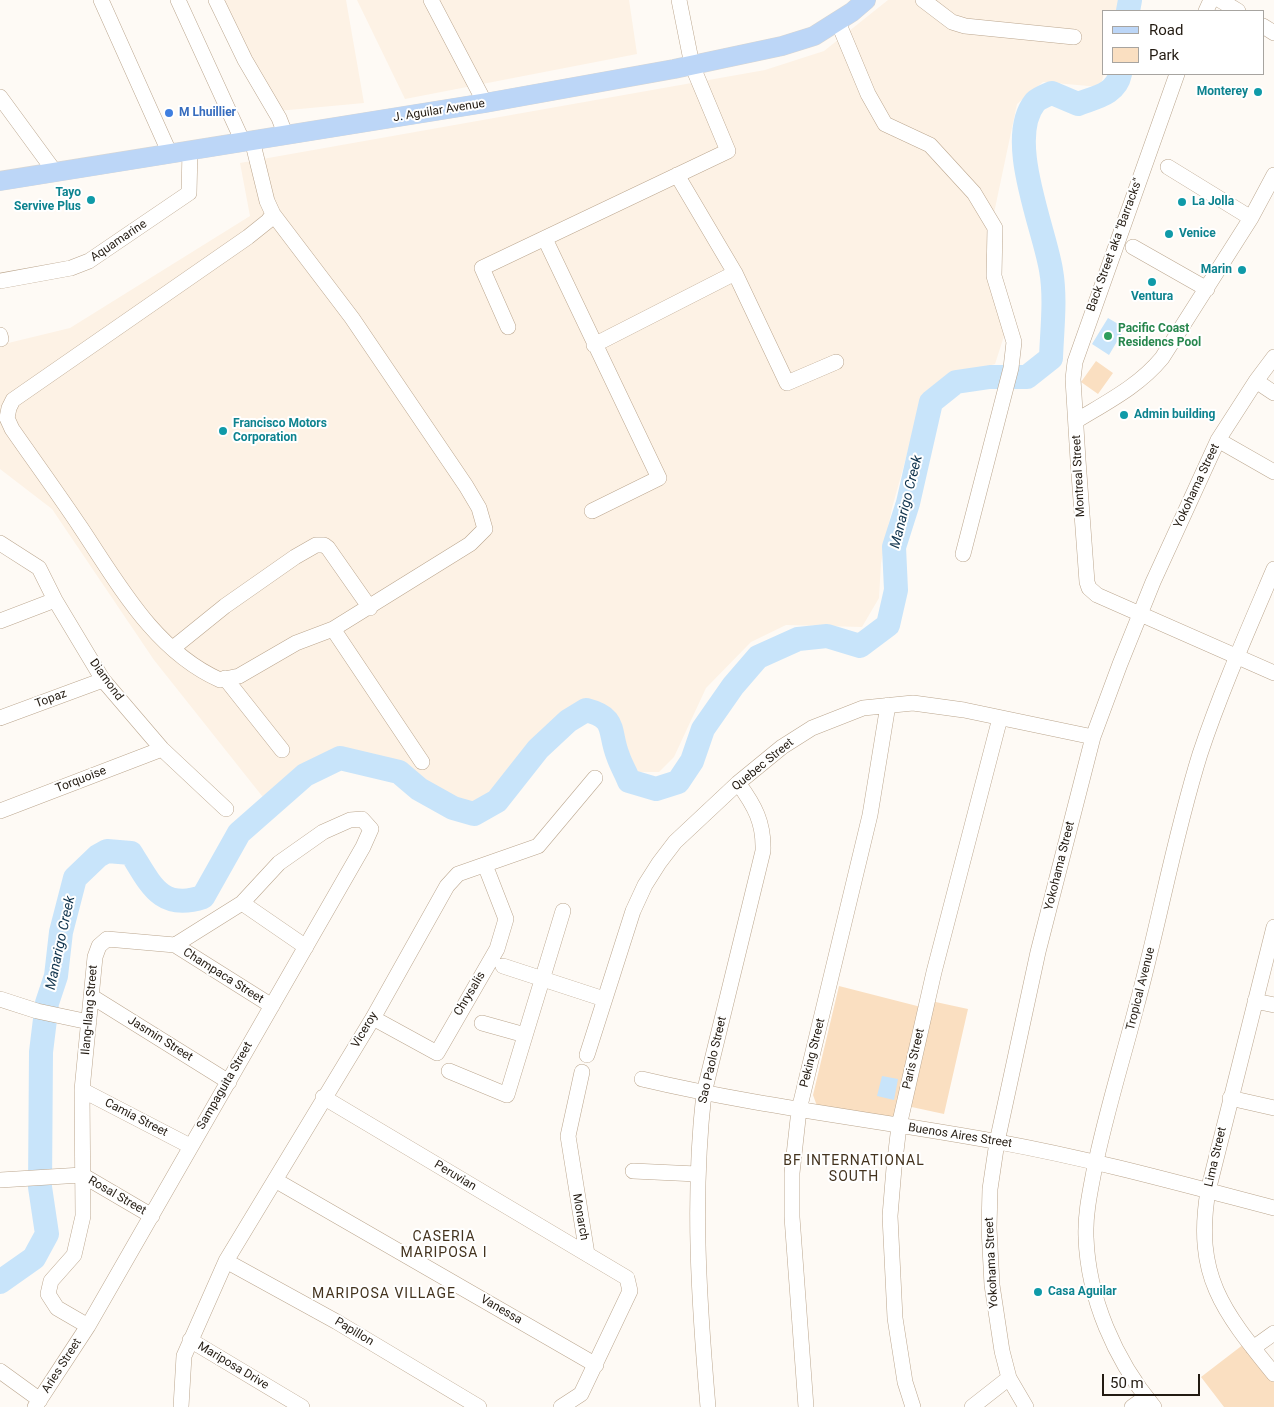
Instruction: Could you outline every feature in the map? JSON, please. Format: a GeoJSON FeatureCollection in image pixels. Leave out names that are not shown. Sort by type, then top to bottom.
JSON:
{"type":"FeatureCollection","features":[{"type":"Feature","properties":{"kind":"main road","name":"J. Aguilar Avenue"},"geometry":{"type":"LineString","coordinates":[[0,181],[485,103],[692,65],[782,46],[814,36],[838,22],[866,0]]}},
{"type":"Feature","properties":{"kind":"street"},"geometry":{"type":"LineString","coordinates":[[101,0],[170,154]]}},
{"type":"Feature","properties":{"kind":"street"},"geometry":{"type":"LineString","coordinates":[[178,0],[248,141],[273,214],[352,318],[466,486],[483,516],[485,530],[483,534],[370,608],[333,629],[296,643],[239,676],[220,680],[209,675],[158,636],[117,584],[12,429],[7,418],[13,400],[248,237],[268,221],[273,214]]}},
{"type":"Feature","properties":{"kind":"street"},"geometry":{"type":"LineString","coordinates":[[216,0],[245,60],[279,118],[286,136]]}},
{"type":"Feature","properties":{"kind":"street"},"geometry":{"type":"LineString","coordinates":[[431,0],[485,103]]}},
{"type":"Feature","properties":{"kind":"street"},"geometry":{"type":"LineString","coordinates":[[508,327],[482,268],[728,151],[692,65],[679,0]]}},
{"type":"Feature","properties":{"kind":"street"},"geometry":{"type":"LineString","coordinates":[[923,0],[952,22],[965,26],[1074,37]]}},
{"type":"Feature","properties":{"kind":"street"},"geometry":{"type":"LineString","coordinates":[[1220,0],[1236,10]]}},
{"type":"Feature","properties":{"kind":"street"},"geometry":{"type":"LineString","coordinates":[[838,22],[868,94],[885,124],[930,145],[974,193],[994,228],[994,276],[1014,342],[1012,368],[964,554]]}},
{"type":"Feature","properties":{"kind":"street","name":"Back Street aka \"Barracks\""},"geometry":{"type":"LineString","coordinates":[[1076,421],[1073,379],[1081,340],[1177,75]]}},
{"type":"Feature","properties":{"kind":"street"},"geometry":{"type":"LineString","coordinates":[[0,97],[55,172]]}},
{"type":"Feature","properties":{"kind":"street","name":"Aquamarine"},"geometry":{"type":"LineString","coordinates":[[0,281],[71,268],[89,261],[189,193],[190,150]]}},
{"type":"Feature","properties":{"kind":"street"},"geometry":{"type":"LineString","coordinates":[[1168,167],[1251,218]]}},
{"type":"Feature","properties":{"kind":"street"},"geometry":{"type":"LineString","coordinates":[[677,175],[735,274],[787,383],[836,362]]}},
{"type":"Feature","properties":{"kind":"street","name":"Montreal Street"},"geometry":{"type":"LineString","coordinates":[[1274,176],[1251,218],[1162,358],[1149,374],[1076,421],[1084,559],[1087,582],[1090,588],[1097,595],[1140,616],[1274,673]]}},
{"type":"Feature","properties":{"kind":"street"},"geometry":{"type":"LineString","coordinates":[[545,239],[659,478],[592,511]]}},
{"type":"Feature","properties":{"kind":"street"},"geometry":{"type":"LineString","coordinates":[[1132,247],[1207,289]]}},
{"type":"Feature","properties":{"kind":"street"},"geometry":{"type":"LineString","coordinates":[[594,345],[735,274]]}},
{"type":"Feature","properties":{"kind":"street"},"geometry":{"type":"LineString","coordinates":[[0,335],[1,339]]}},
{"type":"Feature","properties":{"kind":"street","name":"Yokohama Street"},"geometry":{"type":"LineString","coordinates":[[1026,1407],[1009,1378],[996,1318],[989,1228],[990,1189],[997,1142],[1038,952],[1093,737],[1153,582],[1218,440],[1256,381],[1274,358]]}},
{"type":"Feature","properties":{"kind":"street"},"geometry":{"type":"LineString","coordinates":[[1256,381],[1274,393]]}},
{"type":"Feature","properties":{"kind":"street"},"geometry":{"type":"LineString","coordinates":[[1218,440],[1274,472]]}},
{"type":"Feature","properties":{"kind":"street","name":"Diamond"},"geometry":{"type":"LineString","coordinates":[[0,543],[39,568],[55,600],[103,680],[162,749],[226,809]]}},
{"type":"Feature","properties":{"kind":"street"},"geometry":{"type":"LineString","coordinates":[[172,648],[225,606],[294,557],[316,545],[324,545],[328,548],[370,608]]}},
{"type":"Feature","properties":{"kind":"street","name":"Tropical Avenue"},"geometry":{"type":"LineString","coordinates":[[1150,1402],[1128,1370],[1104,1324],[1092,1284],[1086,1237],[1088,1201],[1096,1161],[1141,992],[1186,802],[1220,696],[1274,569]]}},
{"type":"Feature","properties":{"kind":"street"},"geometry":{"type":"LineString","coordinates":[[0,621],[55,600]]}},
{"type":"Feature","properties":{"kind":"street"},"geometry":{"type":"LineString","coordinates":[[333,629],[422,762]]}},
{"type":"Feature","properties":{"kind":"street"},"geometry":{"type":"LineString","coordinates":[[226,678],[282,750]]}},
{"type":"Feature","properties":{"kind":"street","name":"Topaz"},"geometry":{"type":"LineString","coordinates":[[0,718],[103,680]]}},
{"type":"Feature","properties":{"kind":"street","name":"Quebec Street"},"geometry":{"type":"LineString","coordinates":[[587,1055],[632,911],[645,885],[675,842],[738,783],[782,747],[812,728],[863,708],[913,703],[964,710],[1093,737]]}},
{"type":"Feature","properties":{"kind":"street","name":"Peking Street"},"geometry":{"type":"LineString","coordinates":[[806,1407],[792,1218],[792,1173],[799,1110],[870,815],[888,705]]}},
{"type":"Feature","properties":{"kind":"street","name":"Paris Street"},"geometry":{"type":"LineString","coordinates":[[913,1407],[898,1349],[891,1267],[890,1216],[899,1126],[934,972],[1000,718]]}},
{"type":"Feature","properties":{"kind":"street","name":"Torquoise"},"geometry":{"type":"LineString","coordinates":[[0,811],[162,749]]}},
{"type":"Feature","properties":{"kind":"street","name":"Viceroy"},"geometry":{"type":"LineString","coordinates":[[181,1407],[182,1364],[190,1340],[226,1261],[308,1127],[323,1097],[373,1018],[447,886],[458,874],[538,846],[595,778]]}},
{"type":"Feature","properties":{"kind":"street","name":"Sao Paolo Street"},"geometry":{"type":"LineString","coordinates":[[708,1407],[700,1308],[697,1174],[704,1094],[763,851],[763,834],[760,818],[753,803],[738,783]]}},
{"type":"Feature","properties":{"kind":"street","name":"Sampaguita Street"},"geometry":{"type":"LineString","coordinates":[[88,1326],[363,847],[371,829],[362,819],[350,820],[323,832],[279,864],[242,902]]}},
{"type":"Feature","properties":{"kind":"street","name":"Chrysalis"},"geometry":{"type":"LineString","coordinates":[[373,1018],[436,1053],[497,949],[506,920],[485,865]]}},
{"type":"Feature","properties":{"kind":"street"},"geometry":{"type":"LineString","coordinates":[[175,945],[242,902],[306,947]]}},
{"type":"Feature","properties":{"kind":"street"},"geometry":{"type":"LineString","coordinates":[[449,1071],[507,1095],[563,911]]}},
{"type":"Feature","properties":{"kind":"street","name":"Lima Street"},"geometry":{"type":"LineString","coordinates":[[1274,927],[1208,1191],[1203,1234],[1206,1260],[1214,1287],[1227,1312],[1274,1374]]}},
{"type":"Feature","properties":{"kind":"street","name":"Ilang-Ilang Street"},"geometry":{"type":"LineString","coordinates":[[88,1326],[57,1308],[48,1294],[52,1281],[74,1255],[82,1216],[82,1090],[95,957],[99,946],[107,939],[175,945]]}},
{"type":"Feature","properties":{"kind":"street","name":"Champaca Street"},"geometry":{"type":"LineString","coordinates":[[175,945],[272,1006]]}},
{"type":"Feature","properties":{"kind":"street"},"geometry":{"type":"LineString","coordinates":[[503,966],[604,999]]}},
{"type":"Feature","properties":{"kind":"street","name":"Jasmin Street"},"geometry":{"type":"LineString","coordinates":[[91,996],[229,1082]]}},
{"type":"Feature","properties":{"kind":"street"},"geometry":{"type":"LineString","coordinates":[[0,999],[37,1011],[89,1022]]}},
{"type":"Feature","properties":{"kind":"street"},"geometry":{"type":"LineString","coordinates":[[1255,1001],[1274,1005]]}},
{"type":"Feature","properties":{"kind":"street"},"geometry":{"type":"LineString","coordinates":[[482,1022],[525,1035]]}},
{"type":"Feature","properties":{"kind":"street","name":"Monarch"},"geometry":{"type":"LineString","coordinates":[[561,1407],[581,1394],[630,1291],[630,1284],[627,1278],[587,1254],[568,1136],[582,1072]]}},
{"type":"Feature","properties":{"kind":"street","name":"Buenos Aires Street"},"geometry":{"type":"LineString","coordinates":[[642,1079],[704,1094],[997,1142],[1096,1161],[1274,1208]]}},
{"type":"Feature","properties":{"kind":"street","name":"Camia Street"},"geometry":{"type":"LineString","coordinates":[[82,1090],[190,1146]]}},
{"type":"Feature","properties":{"kind":"street","name":"Peruvian"},"geometry":{"type":"LineString","coordinates":[[323,1097],[587,1254]]}},
{"type":"Feature","properties":{"kind":"street"},"geometry":{"type":"LineString","coordinates":[[1230,1098],[1274,1108]]}},
{"type":"Feature","properties":{"kind":"street"},"geometry":{"type":"LineString","coordinates":[[633,1171],[697,1174]]}},
{"type":"Feature","properties":{"kind":"street"},"geometry":{"type":"LineString","coordinates":[[0,1180],[82,1175]]}},
{"type":"Feature","properties":{"kind":"street","name":"Rosal Street"},"geometry":{"type":"LineString","coordinates":[[82,1175],[152,1216]]}},
{"type":"Feature","properties":{"kind":"street","name":"Vanessa"},"geometry":{"type":"LineString","coordinates":[[275,1180],[596,1365]]}},
{"type":"Feature","properties":{"kind":"street","name":"Papillon"},"geometry":{"type":"LineString","coordinates":[[226,1261],[337,1322],[479,1407]]}},
{"type":"Feature","properties":{"kind":"street","name":"Aries Street"},"geometry":{"type":"LineString","coordinates":[[37,1404],[88,1326]]}},
{"type":"Feature","properties":{"kind":"street"},"geometry":{"type":"LineString","coordinates":[[1253,1348],[1274,1333]]}},
{"type":"Feature","properties":{"kind":"street","name":"Mariposa Drive"},"geometry":{"type":"LineString","coordinates":[[190,1340],[302,1407]]}},
{"type":"Feature","properties":{"kind":"street"},"geometry":{"type":"LineString","coordinates":[[0,1371],[37,1404]]}},
{"type":"Feature","properties":{"kind":"street"},"geometry":{"type":"LineString","coordinates":[[972,1407],[1009,1378]]}},
{"type":"Feature","properties":{"kind":"street"},"geometry":{"type":"LineString","coordinates":[[1132,1407],[1150,1402]]}},
{"type":"Feature","properties":{"kind":"shaded area"},"geometry":{"type":"Polygon","coordinates":[[[222,0],[346,0],[364,103],[278,111],[222,0]]]}},
{"type":"Feature","properties":{"kind":"shaded area"},"geometry":{"type":"Polygon","coordinates":[[[357,0],[629,0],[637,54],[405,99],[357,0]]]}},
{"type":"Feature","properties":{"kind":"shaded area"},"geometry":{"type":"Polygon","coordinates":[[[888,0],[1125,0],[1122,10],[1102,10],[1102,75],[1104,75],[1100,87],[1043,82],[1017,104],[986,251],[1005,333],[995,364],[968,372],[935,386],[918,415],[892,508],[881,563],[879,598],[862,627],[786,625],[751,642],[706,688],[674,757],[659,772],[636,772],[611,726],[601,714],[586,710],[568,721],[538,749],[497,801],[474,814],[453,808],[419,789],[399,772],[340,758],[305,775],[266,801],[154,660],[52,509],[0,469],[0,345],[70,328],[250,216],[240,163],[765,70],[824,51],[888,0]]]}},
{"type":"Feature","properties":{"kind":"green space"},"geometry":{"type":"Polygon","coordinates":[[[1096,361],[1113,373],[1098,394],[1081,382],[1096,361]]]}},
{"type":"Feature","properties":{"kind":"green space"},"geometry":{"type":"Polygon","coordinates":[[[839,986],[921,1007],[894,1120],[817,1106],[813,1095],[839,986]]]}},
{"type":"Feature","properties":{"kind":"green space"},"geometry":{"type":"Polygon","coordinates":[[[931,1001],[968,1009],[944,1114],[907,1106],[931,1001]]]}},
{"type":"Feature","properties":{"kind":"green space"},"geometry":{"type":"Polygon","coordinates":[[[1244,1344],[1274,1381],[1274,1407],[1224,1407],[1201,1377],[1244,1344]]]}},
{"type":"Feature","properties":{"kind":"water","name":"Pacific Coast Residencs Pool"},"geometry":{"type":"Polygon","coordinates":[[[1108,318],[1125,328],[1109,355],[1092,344],[1108,318]]]}},
{"type":"Feature","properties":{"kind":"water"},"geometry":{"type":"Polygon","coordinates":[[[882,1076],[898,1079],[894,1100],[877,1096],[882,1076]]]}},
{"type":"Feature","properties":{"kind":"waterway","name":"Manarigo Creek"},"geometry":{"type":"LineString","coordinates":[[1128,10],[1130,0]]}},
{"type":"Feature","properties":{"kind":"waterway","name":"Manarigo Creek"},"geometry":{"type":"LineString","coordinates":[[0,1282],[34,1258],[47,1234],[40,1187],[41,1052],[47,1003],[56,976],[61,932],[75,878],[98,856],[107,851],[131,853],[151,885],[167,898],[177,901],[203,897],[239,833],[305,775],[340,758],[399,772],[419,789],[453,808],[474,814],[497,801],[538,749],[568,721],[586,710],[596,713],[608,721],[618,756],[629,781],[656,789],[678,782],[692,761],[703,729],[733,686],[758,657],[798,639],[827,636],[860,646],[888,625],[896,590],[894,547],[908,503],[931,402],[956,382],[990,377],[1027,377],[1051,358],[1053,314],[1051,270],[1029,184],[1025,160],[1024,138],[1027,118],[1035,102],[1043,97],[1052,93],[1078,104],[1098,97],[1110,90],[1118,81],[1120,75]]}},
{"type":"Feature","properties":{"kind":"place","name":"Monterey"},"geometry":{"type":"Point","coordinates":[1258,92]}},
{"type":"Feature","properties":{"kind":"place","name":"M Lhuillier"},"geometry":{"type":"Point","coordinates":[169,113]}},
{"type":"Feature","properties":{"kind":"place","name":"Tayo Servive Plus"},"geometry":{"type":"Point","coordinates":[91,200]}},
{"type":"Feature","properties":{"kind":"place","name":"La Jolla"},"geometry":{"type":"Point","coordinates":[1182,202]}},
{"type":"Feature","properties":{"kind":"place","name":"Venice"},"geometry":{"type":"Point","coordinates":[1169,234]}},
{"type":"Feature","properties":{"kind":"place","name":"Marin"},"geometry":{"type":"Point","coordinates":[1242,270]}},
{"type":"Feature","properties":{"kind":"place","name":"Ventura"},"geometry":{"type":"Point","coordinates":[1152,282]}},
{"type":"Feature","properties":{"kind":"place","name":"Pacific Coast Residencs Pool"},"geometry":{"type":"Point","coordinates":[1108,336]}},
{"type":"Feature","properties":{"kind":"place","name":"Admin building"},"geometry":{"type":"Point","coordinates":[1124,415]}},
{"type":"Feature","properties":{"kind":"place","name":"Francisco Motors Corporation"},"geometry":{"type":"Point","coordinates":[223,431]}},
{"type":"Feature","properties":{"kind":"place","name":"Casa Aguilar"},"geometry":{"type":"Point","coordinates":[1038,1292]}},
{"type":"Feature","properties":{"kind":"district","name":"BF INTERNATIONAL SOUTH"},"geometry":{"type":"Point","coordinates":[854,1170]}},
{"type":"Feature","properties":{"kind":"district","name":"CASERIA MARIPOSA I"},"geometry":{"type":"Point","coordinates":[444,1246]}},
{"type":"Feature","properties":{"kind":"district","name":"MARIPOSA VILLAGE"},"geometry":{"type":"Point","coordinates":[384,1294]}}]}
